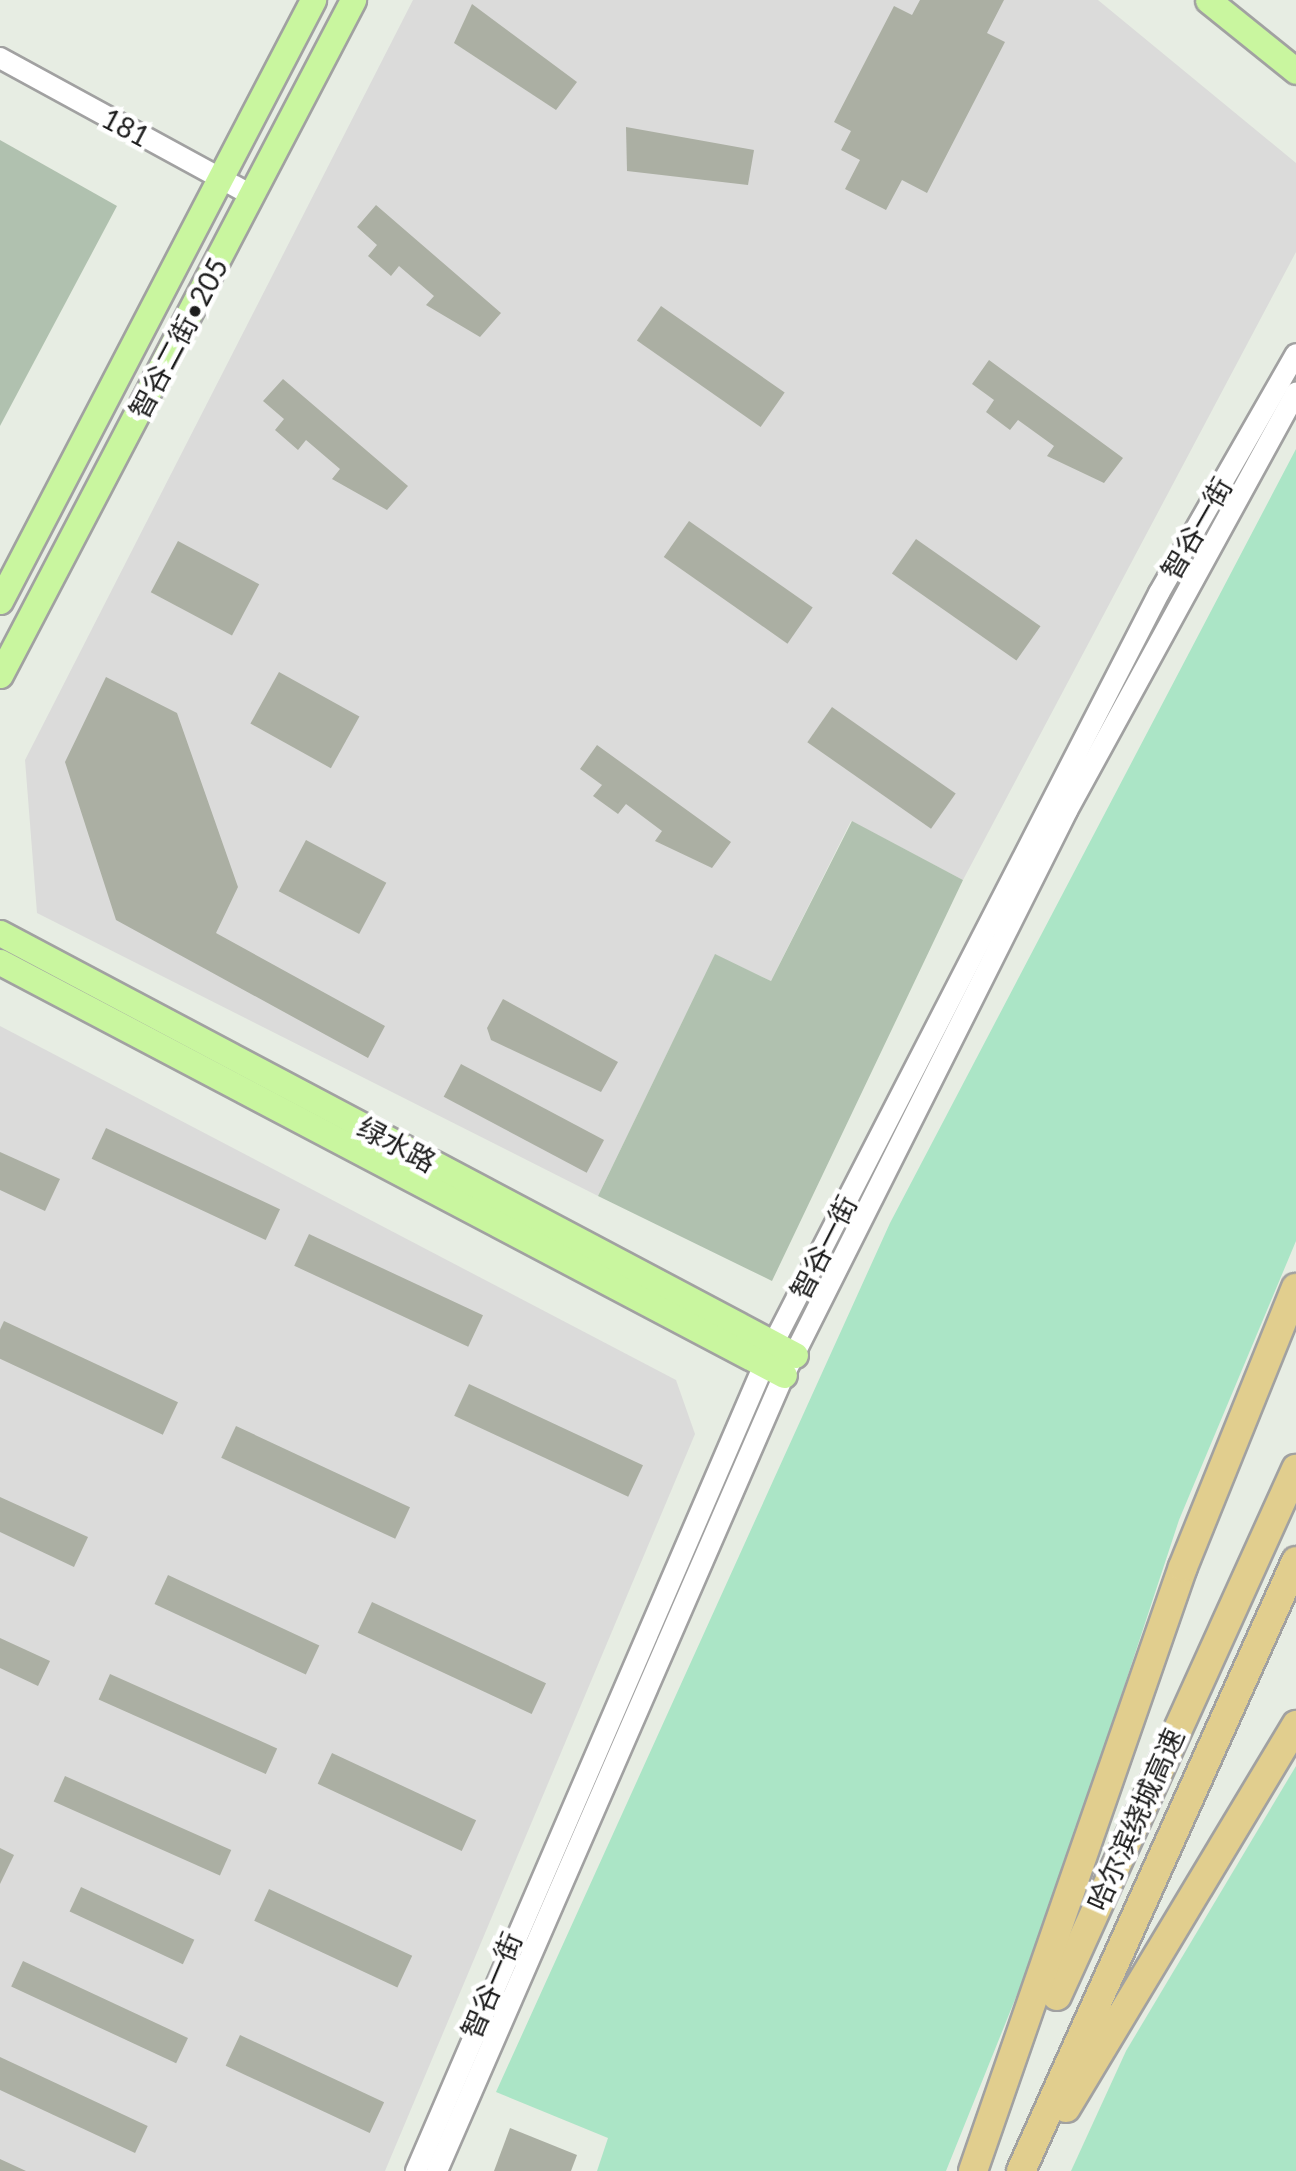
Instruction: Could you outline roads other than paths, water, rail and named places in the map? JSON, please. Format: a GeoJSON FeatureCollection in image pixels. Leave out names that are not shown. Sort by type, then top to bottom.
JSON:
{"type":"FeatureCollection","features":[{"type":"Feature","properties":{"kind":"highway"},"geometry":{"type":"LineString","coordinates":[[976,2171],[1183,1568],[1296,1288]]}},
{"type":"Feature","properties":{"kind":"highway","name":"哈尔滨绕城高速"},"geometry":{"type":"LineString","coordinates":[[976,2171],[1296,1469]]}},
{"type":"Feature","properties":{"kind":"highway","name":"哈尔滨绕城高速"},"geometry":{"type":"LineString","coordinates":[[1021,2171],[1296,1561]]}},
{"type":"Feature","properties":{"kind":"highway"},"geometry":{"type":"LineString","coordinates":[[1032,2171],[1296,1724]]}},
{"type":"Feature","properties":{"kind":"main road","name":"智谷二街•205"},"geometry":{"type":"LineString","coordinates":[[0,601],[313,0]]}},
{"type":"Feature","properties":{"kind":"main road","name":"智谷二街•205"},"geometry":{"type":"LineString","coordinates":[[0,675],[353,0]]}},
{"type":"Feature","properties":{"kind":"main road"},"geometry":{"type":"LineString","coordinates":[[1208,0],[1296,70]]}},
{"type":"Feature","properties":{"kind":"main road","name":"绿水路"},"geometry":{"type":"LineString","coordinates":[[0,933],[779,1360]]}},
{"type":"Feature","properties":{"kind":"main road","name":"绿水路"},"geometry":{"type":"LineString","coordinates":[[0,962],[779,1360]]}},
{"type":"Feature","properties":{"kind":"street","name":"181"},"geometry":{"type":"LineString","coordinates":[[0,58],[252,196]]}},
{"type":"Feature","properties":{"kind":"street","name":"智谷一街"},"geometry":{"type":"LineString","coordinates":[[416,2171],[779,1360],[1150,610],[1296,354]]}},
{"type":"Feature","properties":{"kind":"street","name":"智谷一街"},"geometry":{"type":"LineString","coordinates":[[437,2171],[779,1360],[1067,812],[1296,394]]}}]}
